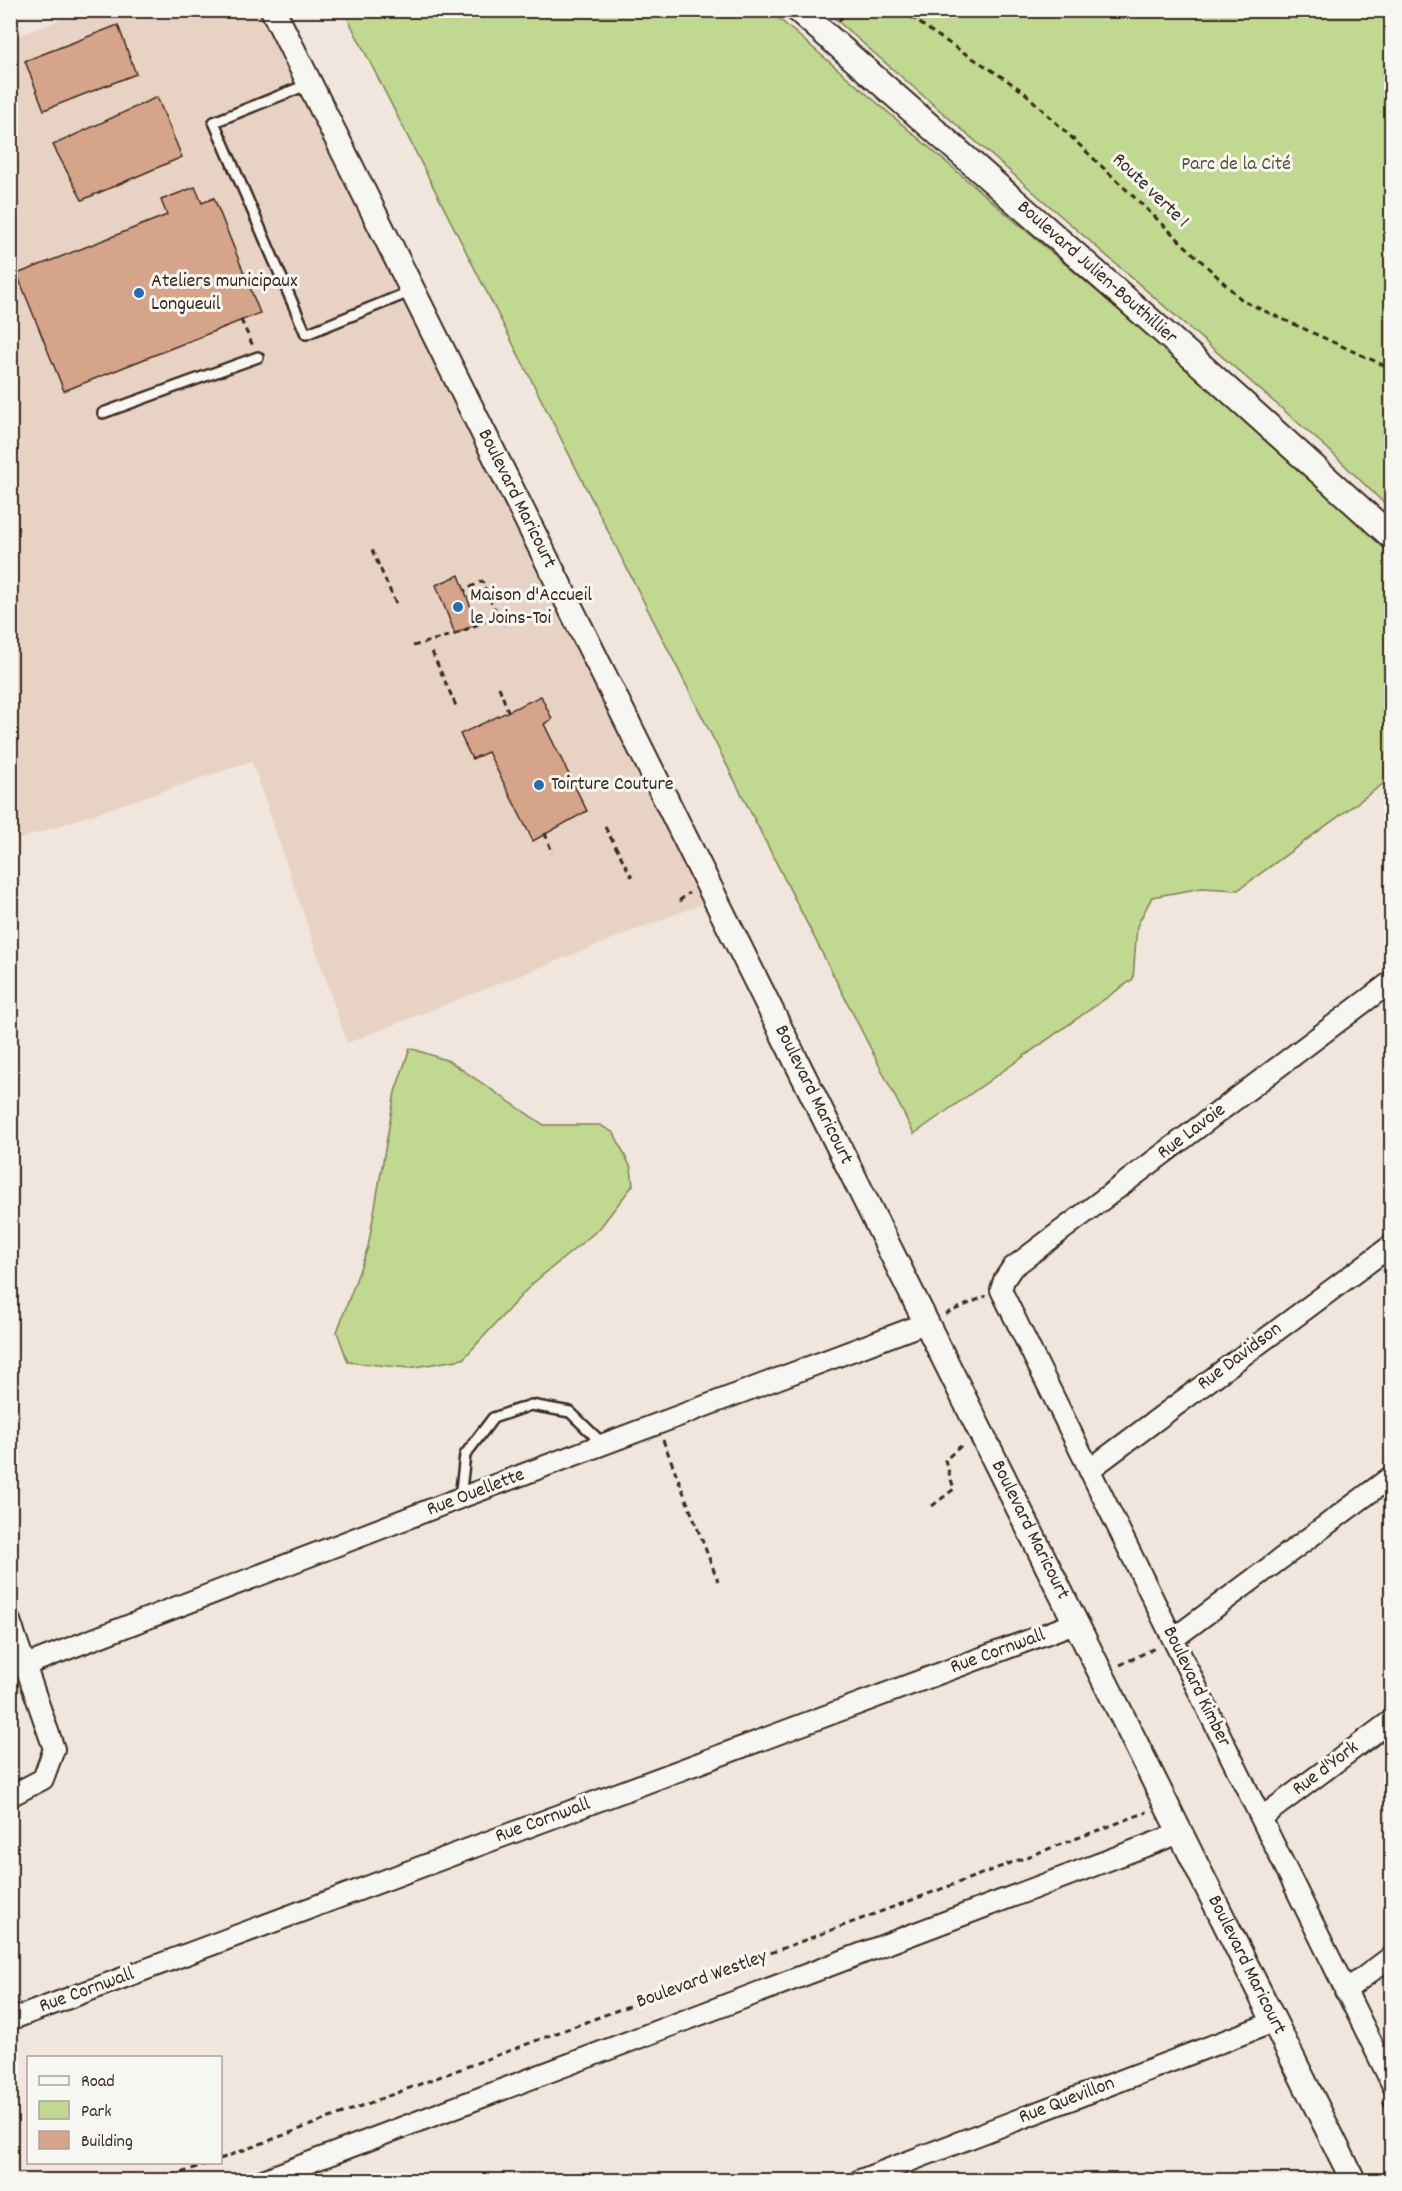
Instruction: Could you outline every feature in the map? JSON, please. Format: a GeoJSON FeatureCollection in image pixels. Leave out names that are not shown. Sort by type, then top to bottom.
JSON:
{"type":"FeatureCollection","features":[{"type":"Feature","properties":{"kind":"street","name":"Boulevard Maricourt"},"geometry":{"type":"LineString","coordinates":[[273,10],[1353,2181]]}},
{"type":"Feature","properties":{"kind":"street","name":"Boulevard Julien-Bouthillier"},"geometry":{"type":"LineString","coordinates":[[798,10],[1183,349],[1392,537]]}},
{"type":"Feature","properties":{"kind":"street","name":"Rue Lavoie"},"geometry":{"type":"LineString","coordinates":[[994,1293],[1012,1268],[1392,981]]}},
{"type":"Feature","properties":{"kind":"street","name":"Rue Davidson"},"geometry":{"type":"LineString","coordinates":[[1089,1470],[1392,1245]]}},
{"type":"Feature","properties":{"kind":"street","name":"Boulevard Kimber"},"geometry":{"type":"LineString","coordinates":[[994,1293],[1089,1470],[1166,1642],[1261,1818],[1392,2084]]}},
{"type":"Feature","properties":{"kind":"street","name":"Rue Ouellette"},"geometry":{"type":"LineString","coordinates":[[26,1665],[460,1498],[926,1323]]}},
{"type":"Feature","properties":{"kind":"street"},"geometry":{"type":"LineString","coordinates":[[1166,1642],[1392,1476]]}},
{"type":"Feature","properties":{"kind":"street"},"geometry":{"type":"LineString","coordinates":[[10,1621],[54,1749],[43,1779],[10,1796]]}},
{"type":"Feature","properties":{"kind":"street","name":"Rue Cornwall"},"geometry":{"type":"LineString","coordinates":[[10,2020],[1075,1623]]}},
{"type":"Feature","properties":{"kind":"street","name":"Rue d'York"},"geometry":{"type":"LineString","coordinates":[[1261,1818],[1392,1720]]}},
{"type":"Feature","properties":{"kind":"street","name":"Boulevard Westley"},"geometry":{"type":"LineString","coordinates":[[263,2181],[1180,1833]]}},
{"type":"Feature","properties":{"kind":"street"},"geometry":{"type":"LineString","coordinates":[[1345,1991],[1392,1956]]}},
{"type":"Feature","properties":{"kind":"street","name":"Rue Quevillon"},"geometry":{"type":"LineString","coordinates":[[860,2181],[1274,2022]]}},
{"type":"Feature","properties":{"kind":"lane"},"geometry":{"type":"LineString","coordinates":[[309,84],[214,122],[306,334],[412,291]]}},
{"type":"Feature","properties":{"kind":"lane"},"geometry":{"type":"LineString","coordinates":[[103,413],[258,357]]}},
{"type":"Feature","properties":{"kind":"lane"},"geometry":{"type":"LineString","coordinates":[[460,1498],[465,1455],[493,1418],[531,1405],[570,1412],[603,1444]]}},
{"type":"Feature","properties":{"kind":"path","name":"Route verte 1"},"geometry":{"type":"LineString","coordinates":[[903,10],[924,28],[998,72],[1026,94],[1244,301],[1391,368]]}},
{"type":"Feature","properties":{"kind":"path"},"geometry":{"type":"LineString","coordinates":[[241,320],[258,357]]}},
{"type":"Feature","properties":{"kind":"path"},"geometry":{"type":"LineString","coordinates":[[372,550],[396,604]]}},
{"type":"Feature","properties":{"kind":"path"},"geometry":{"type":"LineString","coordinates":[[464,591],[482,581],[504,625]]}},
{"type":"Feature","properties":{"kind":"path"},"geometry":{"type":"LineString","coordinates":[[412,646],[455,634],[498,616]]}},
{"type":"Feature","properties":{"kind":"path"},"geometry":{"type":"LineString","coordinates":[[432,652],[456,706]]}},
{"type":"Feature","properties":{"kind":"path"},"geometry":{"type":"LineString","coordinates":[[499,687],[508,711]]}},
{"type":"Feature","properties":{"kind":"path"},"geometry":{"type":"LineString","coordinates":[[605,827],[632,877]]}},
{"type":"Feature","properties":{"kind":"path"},"geometry":{"type":"LineString","coordinates":[[545,834],[552,853]]}},
{"type":"Feature","properties":{"kind":"path"},"geometry":{"type":"LineString","coordinates":[[962,1315],[966,1305],[994,1293]]}},
{"type":"Feature","properties":{"kind":"path"},"geometry":{"type":"LineString","coordinates":[[957,1301],[966,1305]]}},
{"type":"Feature","properties":{"kind":"path"},"geometry":{"type":"LineString","coordinates":[[657,1424],[718,1581]]}},
{"type":"Feature","properties":{"kind":"path"},"geometry":{"type":"LineString","coordinates":[[932,1506],[954,1489],[945,1460],[979,1430]]}},
{"type":"Feature","properties":{"kind":"path"},"geometry":{"type":"LineString","coordinates":[[1119,1665],[1166,1642]]}},
{"type":"Feature","properties":{"kind":"path","name":"Boulevard Westley"},"geometry":{"type":"LineString","coordinates":[[222,2158],[1166,1805]]}},
{"type":"Feature","properties":{"kind":"path"},"geometry":{"type":"LineString","coordinates":[[162,2181],[208,2164]]}},
{"type":"Feature","properties":{"kind":"shaded area"},"geometry":{"type":"Polygon","coordinates":[[[81,11],[262,11],[707,902],[347,1043],[252,761],[11,842],[11,39],[81,11]]]}},
{"type":"Feature","properties":{"kind":"green space"},"geometry":{"type":"Polygon","coordinates":[[[344,11],[770,11],[1206,385],[1391,551],[1391,778],[1238,890],[1202,888],[1152,897],[1137,926],[1133,979],[914,1134],[344,11]]]}},
{"type":"Feature","properties":{"kind":"green space","name":"Parc de la Cité"},"geometry":{"type":"Polygon","coordinates":[[[826,11],[1391,11],[1391,510],[1327,448],[826,11]]]}},
{"type":"Feature","properties":{"kind":"green space"},"geometry":{"type":"Polygon","coordinates":[[[410,1048],[449,1061],[544,1125],[600,1125],[614,1133],[631,1168],[633,1185],[599,1229],[532,1284],[463,1359],[409,1368],[348,1362],[337,1332],[368,1247],[395,1092],[410,1048]]]}},
{"type":"Feature","properties":{"kind":"building"},"geometry":{"type":"Polygon","coordinates":[[[118,25],[136,74],[44,110],[25,61],[118,25]]]}},
{"type":"Feature","properties":{"kind":"building"},"geometry":{"type":"Polygon","coordinates":[[[157,97],[182,157],[82,200],[53,145],[157,97]]]}},
{"type":"Feature","properties":{"kind":"building","name":"Ateliers municipaux Longueuil"},"geometry":{"type":"Polygon","coordinates":[[[195,187],[202,203],[214,198],[260,313],[64,391],[17,274],[167,215],[161,200],[195,187]]]}},
{"type":"Feature","properties":{"kind":"building","name":"Maison d'Accueil le Joins-Toi"},"geometry":{"type":"Polygon","coordinates":[[[459,575],[477,624],[455,634],[436,585],[459,575]]]}},
{"type":"Feature","properties":{"kind":"building","name":"Toirture Couture"},"geometry":{"type":"Polygon","coordinates":[[[541,696],[552,719],[544,724],[587,811],[533,841],[488,752],[472,759],[460,734],[541,696]]]}},
{"type":"Feature","properties":{"kind":"waterway"},"geometry":{"type":"LineString","coordinates":[[10,12],[16,10]]}},
{"type":"Feature","properties":{"kind":"place","name":"Ateliers municipaux Longueuil"},"geometry":{"type":"Point","coordinates":[139,293]}},
{"type":"Feature","properties":{"kind":"place","name":"Maison d'Accueil le Joins-Toi"},"geometry":{"type":"Point","coordinates":[458,607]}},
{"type":"Feature","properties":{"kind":"place","name":"Toirture Couture"},"geometry":{"type":"Point","coordinates":[539,785]}}]}
